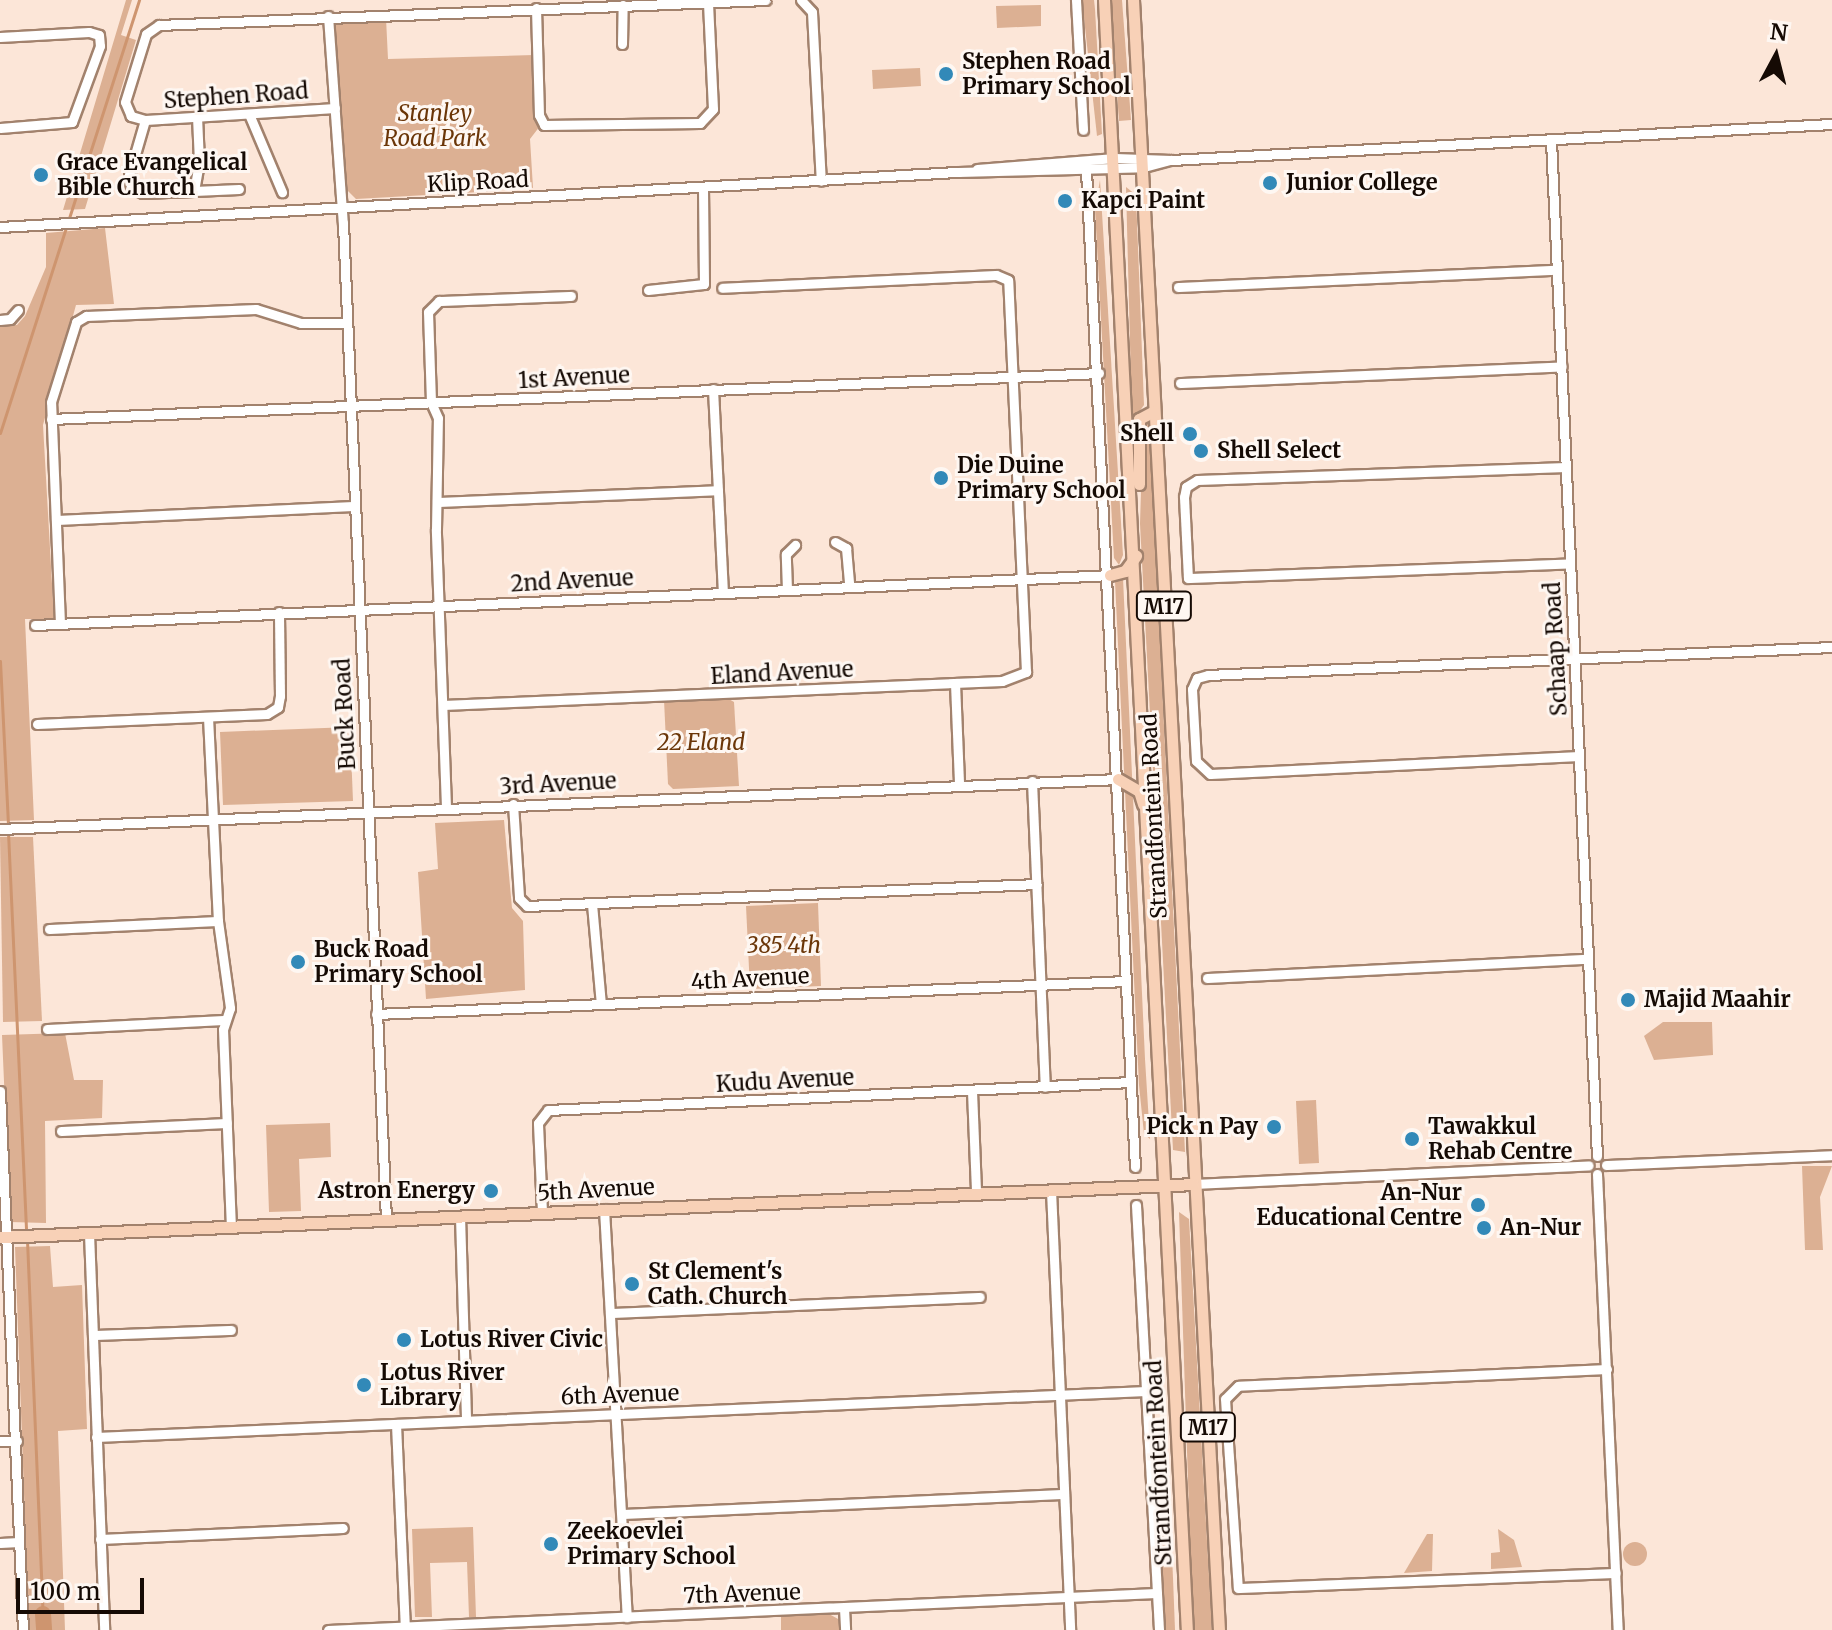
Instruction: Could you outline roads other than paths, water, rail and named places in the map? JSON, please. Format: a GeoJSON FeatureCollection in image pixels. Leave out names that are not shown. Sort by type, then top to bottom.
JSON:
{"type":"FeatureCollection","features":[{"type":"Feature","properties":{"kind":"main road","name":"Strandfontein Road"},"geometry":{"type":"LineString","coordinates":[[1104,0],[1116,163],[1187,1630]]}},
{"type":"Feature","properties":{"kind":"main road","name":"Strandfontein Road"},"geometry":{"type":"LineString","coordinates":[[1133,0],[1193,1184],[1219,1630]]}},
{"type":"Feature","properties":{"kind":"main road"},"geometry":{"type":"LineString","coordinates":[[1135,541],[1139,419],[1154,411]]}},
{"type":"Feature","properties":{"kind":"main road"},"geometry":{"type":"LineString","coordinates":[[1110,575],[1125,571],[1136,556]]}},
{"type":"Feature","properties":{"kind":"main road"},"geometry":{"type":"LineString","coordinates":[[1118,779],[1139,791],[1149,824]]}},
{"type":"Feature","properties":{"kind":"main road","name":"5th Avenue"},"geometry":{"type":"LineString","coordinates":[[4,1237],[1193,1184]]}},
{"type":"Feature","properties":{"kind":"street","name":"Stephen Road"},"geometry":{"type":"LineString","coordinates":[[335,108],[145,120],[131,116],[125,102],[150,28],[328,16],[765,0]]}},
{"type":"Feature","properties":{"kind":"street"},"geometry":{"type":"LineString","coordinates":[[801,0],[812,12],[821,181]]}},
{"type":"Feature","properties":{"kind":"street"},"geometry":{"type":"LineString","coordinates":[[1076,0],[1083,130]]}},
{"type":"Feature","properties":{"kind":"street"},"geometry":{"type":"LineString","coordinates":[[536,8],[539,115],[544,125],[700,123],[713,112],[708,2]]}},
{"type":"Feature","properties":{"kind":"street"},"geometry":{"type":"LineString","coordinates":[[622,44],[623,5]]}},
{"type":"Feature","properties":{"kind":"street","name":"Buck Road"},"geometry":{"type":"LineString","coordinates":[[328,16],[342,208],[386,1219]]}},
{"type":"Feature","properties":{"kind":"street"},"geometry":{"type":"LineString","coordinates":[[0,37],[89,32],[99,35],[100,46],[72,122],[0,128]]}},
{"type":"Feature","properties":{"kind":"street"},"geometry":{"type":"LineString","coordinates":[[249,114],[282,192]]}},
{"type":"Feature","properties":{"kind":"street"},"geometry":{"type":"LineString","coordinates":[[194,191],[199,162],[197,117]]}},
{"type":"Feature","properties":{"kind":"street"},"geometry":{"type":"LineString","coordinates":[[145,120],[129,175],[131,187],[143,193],[239,189]]}},
{"type":"Feature","properties":{"kind":"street","name":"Klip Road"},"geometry":{"type":"LineString","coordinates":[[0,227],[1832,124]]}},
{"type":"Feature","properties":{"kind":"street","name":"Schaap Road"},"geometry":{"type":"LineString","coordinates":[[1551,140],[1597,1156]]}},
{"type":"Feature","properties":{"kind":"street","name":"Klip Road"},"geometry":{"type":"LineString","coordinates":[[1049,166],[1086,170],[1116,163]]}},
{"type":"Feature","properties":{"kind":"street","name":"Strandfontein Road"},"geometry":{"type":"LineString","coordinates":[[1086,170],[1110,575],[1135,1167]]}},
{"type":"Feature","properties":{"kind":"street"},"geometry":{"type":"LineString","coordinates":[[648,290],[700,287],[708,272],[703,187]]}},
{"type":"Feature","properties":{"kind":"street"},"geometry":{"type":"LineString","coordinates":[[1178,287],[1557,270]]}},
{"type":"Feature","properties":{"kind":"street"},"geometry":{"type":"LineString","coordinates":[[722,288],[1003,276],[1011,286],[1024,578]]}},
{"type":"Feature","properties":{"kind":"street"},"geometry":{"type":"LineString","coordinates":[[446,807],[437,502],[438,418],[431,402],[427,316],[431,305],[571,296]]}},
{"type":"Feature","properties":{"kind":"street"},"geometry":{"type":"LineString","coordinates":[[60,624],[51,419],[53,390],[80,318],[256,309],[301,323],[346,323]]}},
{"type":"Feature","properties":{"kind":"street"},"geometry":{"type":"LineString","coordinates":[[0,320],[10,319],[18,310]]}},
{"type":"Feature","properties":{"kind":"street"},"geometry":{"type":"LineString","coordinates":[[1180,383],[1562,366]]}},
{"type":"Feature","properties":{"kind":"street","name":"1st Avenue"},"geometry":{"type":"LineString","coordinates":[[51,419],[1099,373]]}},
{"type":"Feature","properties":{"kind":"street"},"geometry":{"type":"LineString","coordinates":[[713,389],[723,592]]}},
{"type":"Feature","properties":{"kind":"street"},"geometry":{"type":"LineString","coordinates":[[1566,467],[1189,484],[1184,497],[1188,578],[1570,563]]}},
{"type":"Feature","properties":{"kind":"street"},"geometry":{"type":"LineString","coordinates":[[437,502],[718,490]]}},
{"type":"Feature","properties":{"kind":"street"},"geometry":{"type":"LineString","coordinates":[[56,520],[354,506]]}},
{"type":"Feature","properties":{"kind":"street"},"geometry":{"type":"LineString","coordinates":[[835,542],[846,548],[849,586]]}},
{"type":"Feature","properties":{"kind":"street"},"geometry":{"type":"LineString","coordinates":[[787,590],[786,554],[795,545]]}},
{"type":"Feature","properties":{"kind":"street","name":"2nd Avenue"},"geometry":{"type":"LineString","coordinates":[[35,625],[1110,575]]}},
{"type":"Feature","properties":{"kind":"street","name":"Eland Avenue"},"geometry":{"type":"LineString","coordinates":[[443,705],[1012,681],[1026,672],[1024,578]]}},
{"type":"Feature","properties":{"kind":"street"},"geometry":{"type":"LineString","coordinates":[[37,724],[267,714],[278,707],[279,612]]}},
{"type":"Feature","properties":{"kind":"street"},"geometry":{"type":"LineString","coordinates":[[1579,756],[1216,774],[1200,770],[1192,689],[1197,678],[1832,647]]}},
{"type":"Feature","properties":{"kind":"street"},"geometry":{"type":"LineString","coordinates":[[955,683],[959,784]]}},
{"type":"Feature","properties":{"kind":"street"},"geometry":{"type":"LineString","coordinates":[[208,717],[218,921],[230,1008],[224,1020],[231,1227]]}},
{"type":"Feature","properties":{"kind":"street","name":"3rd Avenue"},"geometry":{"type":"LineString","coordinates":[[1,829],[1118,779]]}},
{"type":"Feature","properties":{"kind":"street"},"geometry":{"type":"LineString","coordinates":[[1032,781],[1045,1087]]}},
{"type":"Feature","properties":{"kind":"street"},"geometry":{"type":"LineString","coordinates":[[513,804],[521,902],[539,907],[1037,884]]}},
{"type":"Feature","properties":{"kind":"street"},"geometry":{"type":"LineString","coordinates":[[592,904],[601,1004]]}},
{"type":"Feature","properties":{"kind":"street"},"geometry":{"type":"LineString","coordinates":[[49,929],[218,921]]}},
{"type":"Feature","properties":{"kind":"street"},"geometry":{"type":"LineString","coordinates":[[1207,978],[1588,959]]}},
{"type":"Feature","properties":{"kind":"street","name":"4th Avenue"},"geometry":{"type":"LineString","coordinates":[[376,1014],[1126,981]]}},
{"type":"Feature","properties":{"kind":"street"},"geometry":{"type":"LineString","coordinates":[[47,1029],[224,1020]]}},
{"type":"Feature","properties":{"kind":"street","name":"Kudu Avenue"},"geometry":{"type":"LineString","coordinates":[[542,1212],[538,1123],[548,1110],[1130,1082]]}},
{"type":"Feature","properties":{"kind":"street"},"geometry":{"type":"LineString","coordinates":[[0,1091],[23,1630]]}},
{"type":"Feature","properties":{"kind":"street"},"geometry":{"type":"LineString","coordinates":[[972,1091],[976,1192]]}},
{"type":"Feature","properties":{"kind":"street"},"geometry":{"type":"LineString","coordinates":[[61,1131],[227,1123]]}},
{"type":"Feature","properties":{"kind":"street"},"geometry":{"type":"LineString","coordinates":[[1597,1174],[1606,1165],[1832,1155]]}},
{"type":"Feature","properties":{"kind":"street"},"geometry":{"type":"LineString","coordinates":[[1193,1184],[1589,1165],[1597,1156],[1606,1165]]}},
{"type":"Feature","properties":{"kind":"street"},"geometry":{"type":"LineString","coordinates":[[1589,1165],[1597,1174],[1618,1630]]}},
{"type":"Feature","properties":{"kind":"street"},"geometry":{"type":"LineString","coordinates":[[1051,1190],[1070,1630]]}},
{"type":"Feature","properties":{"kind":"street","name":"Strandfontein Road"},"geometry":{"type":"LineString","coordinates":[[1136,1205],[1159,1630]]}},
{"type":"Feature","properties":{"kind":"street"},"geometry":{"type":"LineString","coordinates":[[604,1209],[618,1413],[627,1617]]}},
{"type":"Feature","properties":{"kind":"street"},"geometry":{"type":"LineString","coordinates":[[460,1216],[466,1420]]}},
{"type":"Feature","properties":{"kind":"street"},"geometry":{"type":"LineString","coordinates":[[89,1233],[104,1630]]}},
{"type":"Feature","properties":{"kind":"street"},"geometry":{"type":"LineString","coordinates":[[611,1313],[980,1297]]}},
{"type":"Feature","properties":{"kind":"street"},"geometry":{"type":"LineString","coordinates":[[93,1335],[231,1330]]}},
{"type":"Feature","properties":{"kind":"street"},"geometry":{"type":"LineString","coordinates":[[0,1341],[12,1340]]}},
{"type":"Feature","properties":{"kind":"street"},"geometry":{"type":"LineString","coordinates":[[1607,1369],[1229,1390],[1225,1399],[1236,1584],[1246,1590],[1616,1573]]}},
{"type":"Feature","properties":{"kind":"street","name":"6th Avenue"},"geometry":{"type":"LineString","coordinates":[[96,1437],[1146,1391]]}},
{"type":"Feature","properties":{"kind":"street"},"geometry":{"type":"LineString","coordinates":[[396,1424],[405,1628]]}},
{"type":"Feature","properties":{"kind":"street"},"geometry":{"type":"LineString","coordinates":[[0,1441],[17,1441]]}},
{"type":"Feature","properties":{"kind":"street"},"geometry":{"type":"LineString","coordinates":[[622,1514],[1063,1494]]}},
{"type":"Feature","properties":{"kind":"street"},"geometry":{"type":"LineString","coordinates":[[100,1539],[343,1528]]}},
{"type":"Feature","properties":{"kind":"street"},"geometry":{"type":"LineString","coordinates":[[0,1543],[19,1542]]}},
{"type":"Feature","properties":{"kind":"street","name":"7th Avenue"},"geometry":{"type":"LineString","coordinates":[[328,1630],[1156,1593]]}},
{"type":"Feature","properties":{"kind":"street"},"geometry":{"type":"LineString","coordinates":[[844,1608],[845,1630]]}},
{"type":"Feature","properties":{"kind":"waterway"},"geometry":{"type":"LineString","coordinates":[[0,433],[139,0]]}},
{"type":"Feature","properties":{"kind":"waterway"},"geometry":{"type":"LineString","coordinates":[[0,661],[8,825]]}},
{"type":"Feature","properties":{"kind":"waterway"},"geometry":{"type":"LineString","coordinates":[[8,832],[26,1232]]}},
{"type":"Feature","properties":{"kind":"waterway"},"geometry":{"type":"LineString","coordinates":[[27,1240],[43,1614]]}},
{"type":"Feature","properties":{"kind":"waterway"},"geometry":{"type":"LineString","coordinates":[[43,1614],[44,1630]]}},
{"type":"Feature","properties":{"kind":"place","name":"Stephen Road Primary School"},"geometry":{"type":"Point","coordinates":[946,74]}},
{"type":"Feature","properties":{"kind":"place","name":"Grace Evangelical Bible Church"},"geometry":{"type":"Point","coordinates":[41,175]}},
{"type":"Feature","properties":{"kind":"place","name":"Junior College"},"geometry":{"type":"Point","coordinates":[1270,183]}},
{"type":"Feature","properties":{"kind":"place","name":"Kapci Paint"},"geometry":{"type":"Point","coordinates":[1065,201]}},
{"type":"Feature","properties":{"kind":"place","name":"Shell"},"geometry":{"type":"Point","coordinates":[1190,434]}},
{"type":"Feature","properties":{"kind":"place","name":"Shell Select"},"geometry":{"type":"Point","coordinates":[1201,451]}},
{"type":"Feature","properties":{"kind":"place","name":"Die Duine Primary School"},"geometry":{"type":"Point","coordinates":[941,478]}},
{"type":"Feature","properties":{"kind":"place","name":"Buck Road Primary School"},"geometry":{"type":"Point","coordinates":[298,962]}},
{"type":"Feature","properties":{"kind":"place","name":"Majid Maahir"},"geometry":{"type":"Point","coordinates":[1628,1000]}},
{"type":"Feature","properties":{"kind":"place","name":"Pick n Pay"},"geometry":{"type":"Point","coordinates":[1274,1127]}},
{"type":"Feature","properties":{"kind":"place","name":"Tawakkul Rehab Centre"},"geometry":{"type":"Point","coordinates":[1412,1139]}},
{"type":"Feature","properties":{"kind":"place","name":"Astron Energy"},"geometry":{"type":"Point","coordinates":[491,1191]}},
{"type":"Feature","properties":{"kind":"place","name":"An-Nur Educational Centre"},"geometry":{"type":"Point","coordinates":[1478,1205]}},
{"type":"Feature","properties":{"kind":"place","name":"An-Nur"},"geometry":{"type":"Point","coordinates":[1484,1228]}},
{"type":"Feature","properties":{"kind":"place","name":"St Clement's Cath. Church"},"geometry":{"type":"Point","coordinates":[632,1284]}},
{"type":"Feature","properties":{"kind":"place","name":"Lotus River Civic"},"geometry":{"type":"Point","coordinates":[404,1340]}},
{"type":"Feature","properties":{"kind":"place","name":"Lotus River Library"},"geometry":{"type":"Point","coordinates":[364,1385]}},
{"type":"Feature","properties":{"kind":"place","name":"Zeekoevlei Primary School"},"geometry":{"type":"Point","coordinates":[551,1544]}},
{"type":"Feature","properties":{"kind":"park label","name":"Stanley Road Park"},"geometry":{"type":"Point","coordinates":[435,126]}},
{"type":"Feature","properties":{"kind":"park label","name":"22 Eland"},"geometry":{"type":"Point","coordinates":[701,743]}},
{"type":"Feature","properties":{"kind":"park label","name":"385 4th"},"geometry":{"type":"Point","coordinates":[784,946]}}]}
